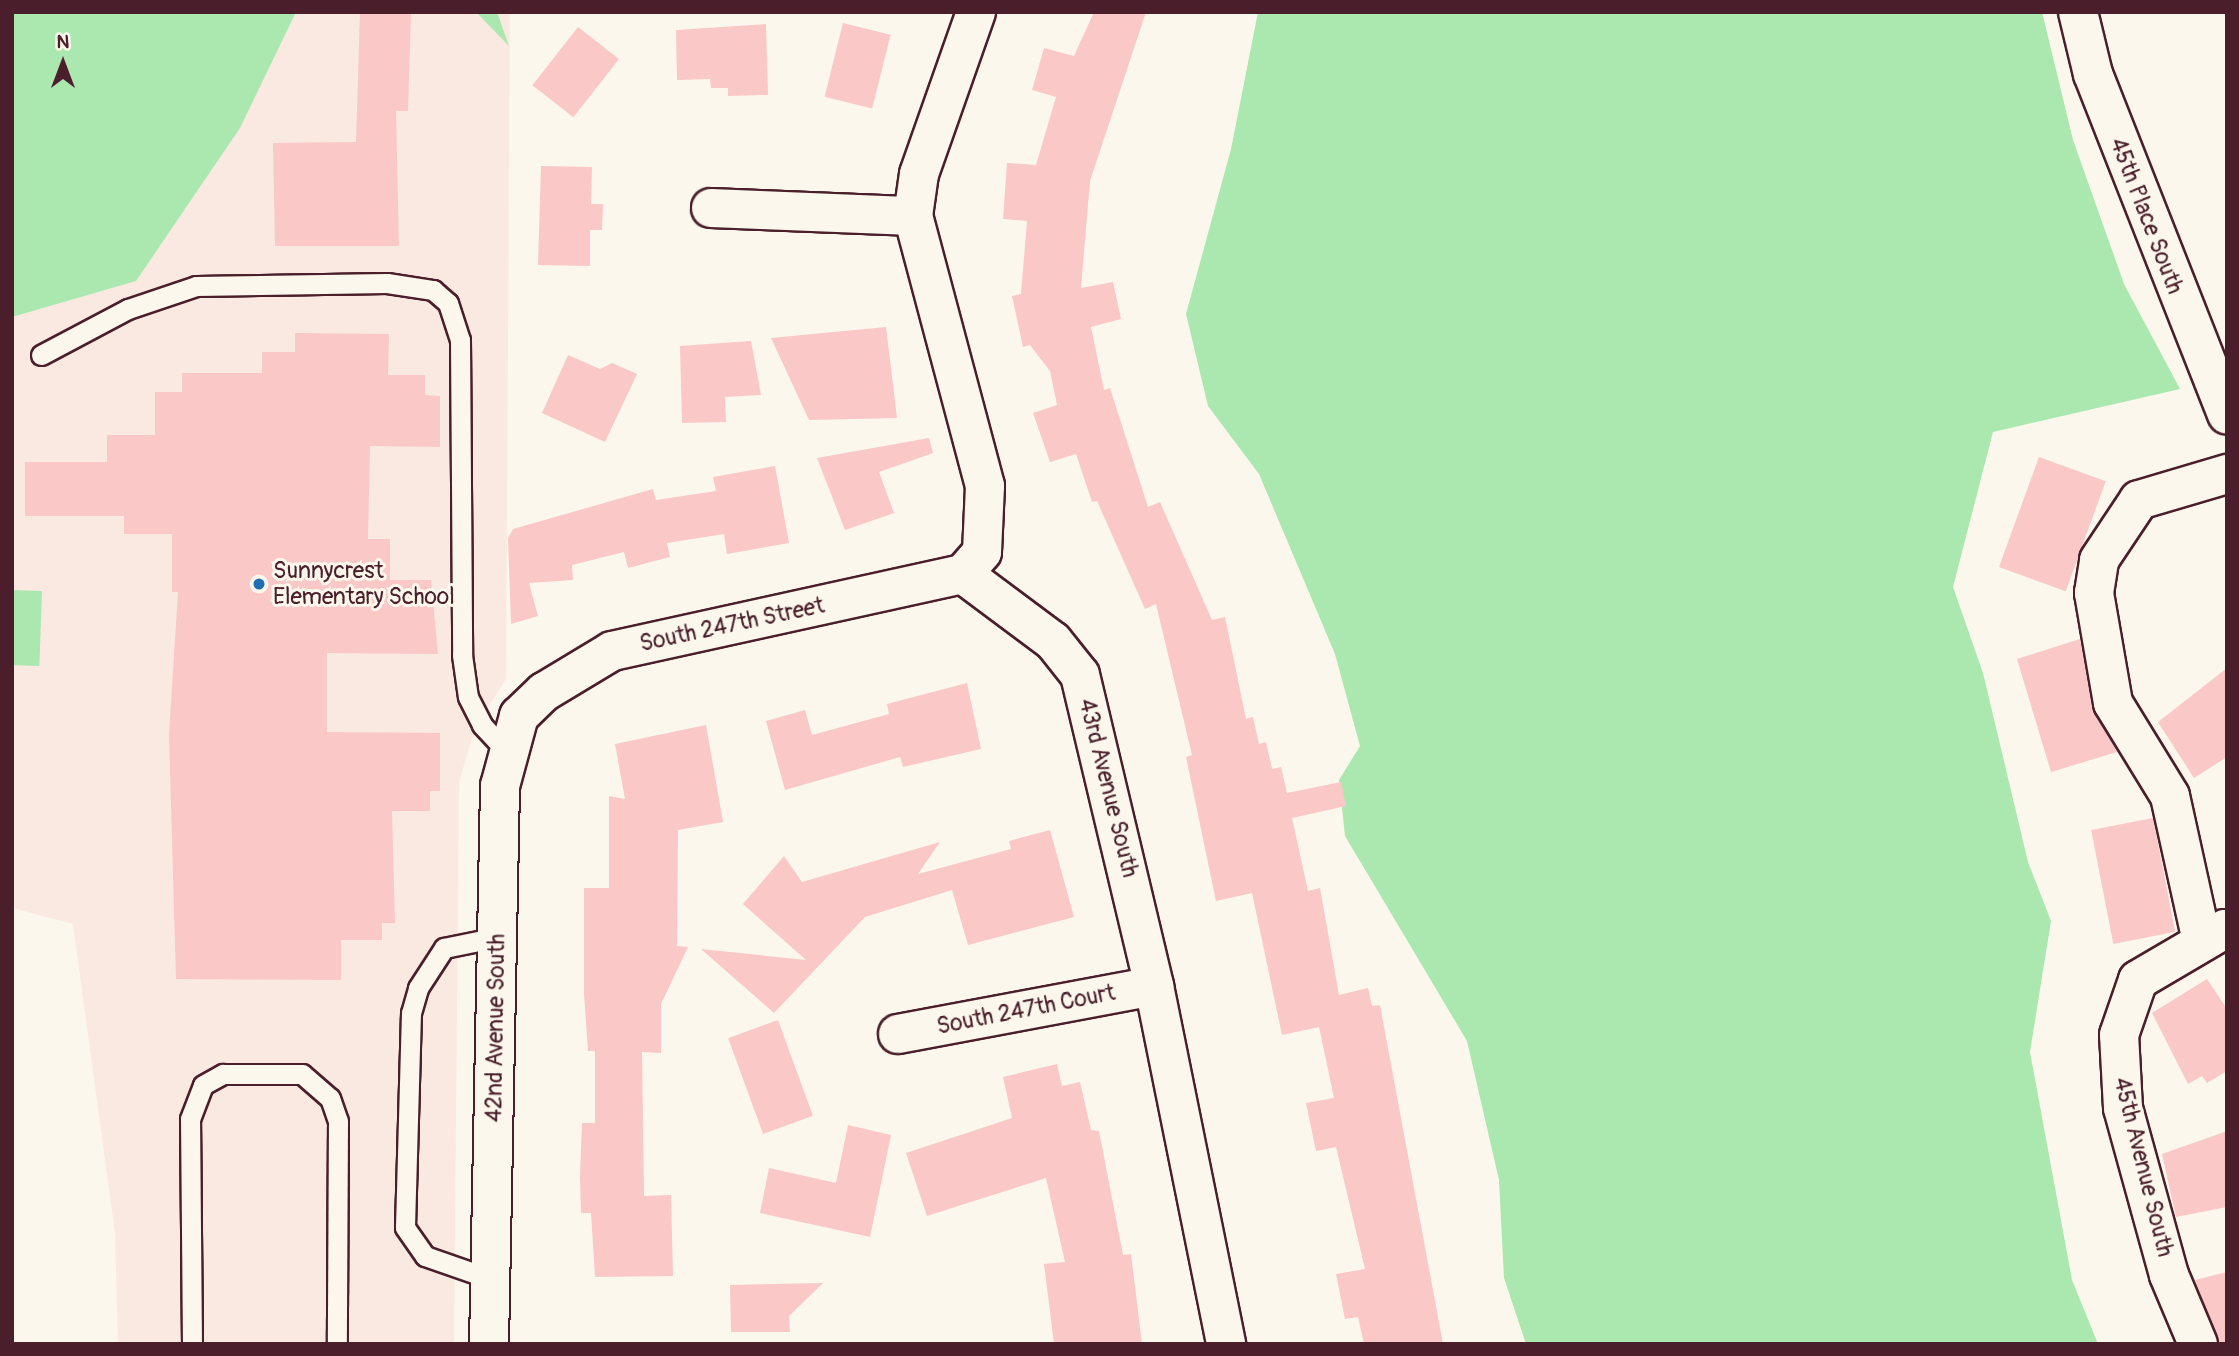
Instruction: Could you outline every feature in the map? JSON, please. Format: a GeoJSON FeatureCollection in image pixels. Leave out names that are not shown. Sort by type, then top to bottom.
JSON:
{"type":"FeatureCollection","features":[{"type":"Feature","properties":{"kind":"street"},"geometry":{"type":"LineString","coordinates":[[963,574],[982,552],[985,486],[913,216],[919,174],[975,12]]}},
{"type":"Feature","properties":{"kind":"street","name":"45th Place South"},"geometry":{"type":"LineString","coordinates":[[2078,12],[2092,74],[2227,415]]}},
{"type":"Feature","properties":{"kind":"street"},"geometry":{"type":"LineString","coordinates":[[711,208],[913,216]]}},
{"type":"Feature","properties":{"kind":"street","name":"45th Avenue South"},"geometry":{"type":"LineString","coordinates":[[2197,1344],[2169,1275],[2123,1108],[2118,1053],[2124,1008],[2138,980],[2214,933],[2170,796],[2113,703],[2094,593],[2099,560],[2139,500],[2227,474]]}},
{"type":"Feature","properties":{"kind":"street","name":"South 247th Street"},"geometry":{"type":"LineString","coordinates":[[512,733],[544,692],[612,651],[963,574]]}},
{"type":"Feature","properties":{"kind":"street","name":"43rd Avenue South"},"geometry":{"type":"LineString","coordinates":[[963,574],[1054,640],[1080,675],[1154,986],[1227,1344]]}},
{"type":"Feature","properties":{"kind":"street","name":"42nd Avenue South"},"geometry":{"type":"LineString","coordinates":[[489,1344],[498,937],[512,733]]}},
{"type":"Feature","properties":{"kind":"street","name":"South 247th Court"},"geometry":{"type":"LineString","coordinates":[[898,1034],[1154,986]]}},
{"type":"Feature","properties":{"kind":"lane"},"geometry":{"type":"LineString","coordinates":[[41,355],[128,309],[196,286],[387,283],[433,290],[447,303],[460,340],[462,655],[468,697],[482,725],[512,733]]}},
{"type":"Feature","properties":{"kind":"lane"},"geometry":{"type":"LineString","coordinates":[[491,1279],[425,1256],[405,1227],[411,1013],[418,988],[444,948],[498,937]]}},
{"type":"Feature","properties":{"kind":"lane"},"geometry":{"type":"LineString","coordinates":[[192,1344],[193,1103],[203,1085],[223,1074],[302,1074],[318,1082],[338,1121],[337,1344]]}},
{"type":"Feature","properties":{"kind":"shaded area","name":"Sunnycrest Elementary School"},"geometry":{"type":"Polygon","coordinates":[[[12,12],[510,12],[506,679],[475,728],[459,782],[454,1344],[118,1344],[115,1233],[73,924],[12,908],[12,12]]]}},
{"type":"Feature","properties":{"kind":"green space"},"geometry":{"type":"Polygon","coordinates":[[[12,12],[296,12],[240,128],[136,281],[12,317],[12,12]]]}},
{"type":"Feature","properties":{"kind":"green space"},"geometry":{"type":"Polygon","coordinates":[[[476,12],[497,12],[509,46],[476,12]]]}},
{"type":"Feature","properties":{"kind":"green space"},"geometry":{"type":"Polygon","coordinates":[[[1258,12],[2042,12],[2073,140],[2124,284],[2180,389],[1993,432],[1953,587],[1983,673],[2028,862],[2051,921],[2030,1052],[2072,1280],[2098,1344],[1526,1344],[1504,1278],[1499,1180],[1467,1041],[1345,836],[1339,780],[1360,746],[1335,654],[1259,474],[1208,406],[1186,314],[1231,149],[1258,12]]]}},
{"type":"Feature","properties":{"kind":"green space"},"geometry":{"type":"Polygon","coordinates":[[[12,590],[42,591],[39,666],[12,665],[12,590]]]}},
{"type":"Feature","properties":{"kind":"building"},"geometry":{"type":"Polygon","coordinates":[[[360,12],[411,12],[408,111],[396,111],[399,246],[275,246],[273,143],[356,142],[360,12]]]}},
{"type":"Feature","properties":{"kind":"building"},"geometry":{"type":"Polygon","coordinates":[[[1094,12],[1146,12],[1090,181],[1081,288],[1113,282],[1121,319],[1091,327],[1104,390],[1110,388],[1148,507],[1160,502],[1212,620],[1225,617],[1246,719],[1253,717],[1259,744],[1266,742],[1272,769],[1281,767],[1287,793],[1341,782],[1346,806],[1292,818],[1308,891],[1320,888],[1339,995],[1368,988],[1372,1006],[1380,1005],[1443,1344],[1364,1344],[1358,1317],[1345,1319],[1336,1274],[1365,1269],[1336,1147],[1316,1151],[1306,1103],[1334,1098],[1319,1027],[1282,1035],[1252,893],[1216,901],[1186,757],[1192,755],[1156,604],[1145,609],[1097,501],[1092,502],[1076,454],[1050,462],[1033,413],[1057,405],[1050,371],[1030,345],[1023,347],[1012,296],[1021,294],[1027,221],[1003,219],[1007,163],[1036,165],[1056,97],[1032,90],[1044,48],[1074,56],[1094,12]]]}},
{"type":"Feature","properties":{"kind":"building"},"geometry":{"type":"Polygon","coordinates":[[[843,23],[891,35],[872,109],[825,97],[843,23]]]}},
{"type":"Feature","properties":{"kind":"building"},"geometry":{"type":"Polygon","coordinates":[[[766,24],[768,95],[728,96],[728,88],[711,88],[710,79],[677,80],[676,30],[766,24]]]}},
{"type":"Feature","properties":{"kind":"building"},"geometry":{"type":"Polygon","coordinates":[[[578,27],[619,59],[573,117],[532,85],[578,27]]]}},
{"type":"Feature","properties":{"kind":"building"},"geometry":{"type":"Polygon","coordinates":[[[541,166],[592,167],[591,204],[603,204],[602,230],[590,230],[590,266],[538,265],[541,166]]]}},
{"type":"Feature","properties":{"kind":"building"},"geometry":{"type":"Polygon","coordinates":[[[886,327],[897,418],[809,420],[771,338],[886,327]]]}},
{"type":"Feature","properties":{"kind":"building"},"geometry":{"type":"Polygon","coordinates":[[[295,333],[389,334],[388,375],[425,375],[425,395],[440,396],[440,447],[370,446],[368,539],[390,539],[390,580],[431,580],[438,654],[327,653],[327,732],[440,733],[440,791],[430,791],[430,811],[392,811],[395,923],[382,923],[382,940],[341,940],[341,980],[176,979],[169,735],[178,592],[172,592],[172,534],[124,534],[124,516],[25,516],[25,462],[107,462],[107,435],[155,435],[155,392],[182,392],[182,373],[262,373],[262,352],[295,352],[295,333]]]}},
{"type":"Feature","properties":{"kind":"building"},"geometry":{"type":"Polygon","coordinates":[[[751,341],[761,395],[725,397],[726,422],[682,423],[680,346],[751,341]]]}},
{"type":"Feature","properties":{"kind":"building"},"geometry":{"type":"Polygon","coordinates":[[[568,355],[600,369],[612,363],[637,374],[605,442],[542,413],[568,355]]]}},
{"type":"Feature","properties":{"kind":"building"},"geometry":{"type":"Polygon","coordinates":[[[929,438],[933,453],[879,472],[894,513],[845,530],[817,458],[929,438]]]}},
{"type":"Feature","properties":{"kind":"building"},"geometry":{"type":"Polygon","coordinates":[[[2039,457],[2106,481],[2066,591],[1999,567],[2039,457]]]}},
{"type":"Feature","properties":{"kind":"building"},"geometry":{"type":"Polygon","coordinates":[[[775,466],[789,543],[727,554],[724,534],[667,543],[670,557],[628,568],[624,552],[572,565],[573,580],[529,583],[538,616],[511,624],[508,538],[513,529],[653,489],[656,500],[716,491],[713,477],[775,466]]]}},
{"type":"Feature","properties":{"kind":"building"},"geometry":{"type":"Polygon","coordinates":[[[2080,639],[2092,707],[2117,752],[2051,772],[2017,659],[2080,639]]]}},
{"type":"Feature","properties":{"kind":"building"},"geometry":{"type":"Polygon","coordinates":[[[2227,668],[2227,757],[2194,778],[2158,722],[2227,668]]]}},
{"type":"Feature","properties":{"kind":"building"},"geometry":{"type":"Polygon","coordinates":[[[967,683],[981,749],[903,767],[900,757],[785,790],[766,721],[805,710],[812,735],[889,714],[887,704],[967,683]]]}},
{"type":"Feature","properties":{"kind":"building"},"geometry":{"type":"Polygon","coordinates":[[[706,725],[723,822],[678,830],[677,946],[688,947],[661,1004],[661,1053],[642,1052],[644,1196],[671,1195],[673,1276],[595,1277],[591,1213],[581,1213],[582,1123],[595,1123],[595,1051],[588,1051],[584,994],[584,888],[609,888],[609,796],[625,799],[615,744],[706,725]]]}},
{"type":"Feature","properties":{"kind":"building"},"geometry":{"type":"Polygon","coordinates":[[[2153,818],[2175,932],[2113,944],[2091,830],[2153,818]]]}},
{"type":"Feature","properties":{"kind":"building"},"geometry":{"type":"Polygon","coordinates":[[[1050,830],[1074,917],[968,945],[952,890],[865,917],[774,1013],[701,949],[806,960],[743,904],[784,856],[802,882],[940,842],[918,874],[1011,849],[1009,841],[1050,830]]]}},
{"type":"Feature","properties":{"kind":"building"},"geometry":{"type":"Polygon","coordinates":[[[2207,979],[2227,1009],[2227,1071],[2207,1083],[2202,1076],[2188,1084],[2152,1013],[2207,979]]]}},
{"type":"Feature","properties":{"kind":"building"},"geometry":{"type":"Polygon","coordinates":[[[778,1020],[813,1116],[763,1134],[728,1038],[778,1020]]]}},
{"type":"Feature","properties":{"kind":"building"},"geometry":{"type":"Polygon","coordinates":[[[1057,1064],[1062,1086],[1080,1082],[1091,1130],[1099,1131],[1123,1255],[1131,1254],[1142,1344],[1054,1344],[1044,1264],[1065,1262],[1046,1178],[927,1216],[906,1153],[1012,1118],[1003,1077],[1057,1064]]]}},
{"type":"Feature","properties":{"kind":"building"},"geometry":{"type":"Polygon","coordinates":[[[848,1125],[891,1135],[870,1237],[760,1213],[769,1168],[836,1183],[848,1125]]]}},
{"type":"Feature","properties":{"kind":"building"},"geometry":{"type":"Polygon","coordinates":[[[2227,1131],[2227,1207],[2176,1217],[2162,1154],[2227,1131]]]}},
{"type":"Feature","properties":{"kind":"building"},"geometry":{"type":"Polygon","coordinates":[[[2227,1272],[2227,1344],[2219,1344],[2195,1280],[2227,1272]]]}},
{"type":"Feature","properties":{"kind":"building"},"geometry":{"type":"Polygon","coordinates":[[[823,1283],[789,1316],[790,1332],[731,1332],[730,1285],[823,1283]]]}},
{"type":"Feature","properties":{"kind":"place","name":"Sunnycrest Elementary School"},"geometry":{"type":"Point","coordinates":[259,584]}}]}
